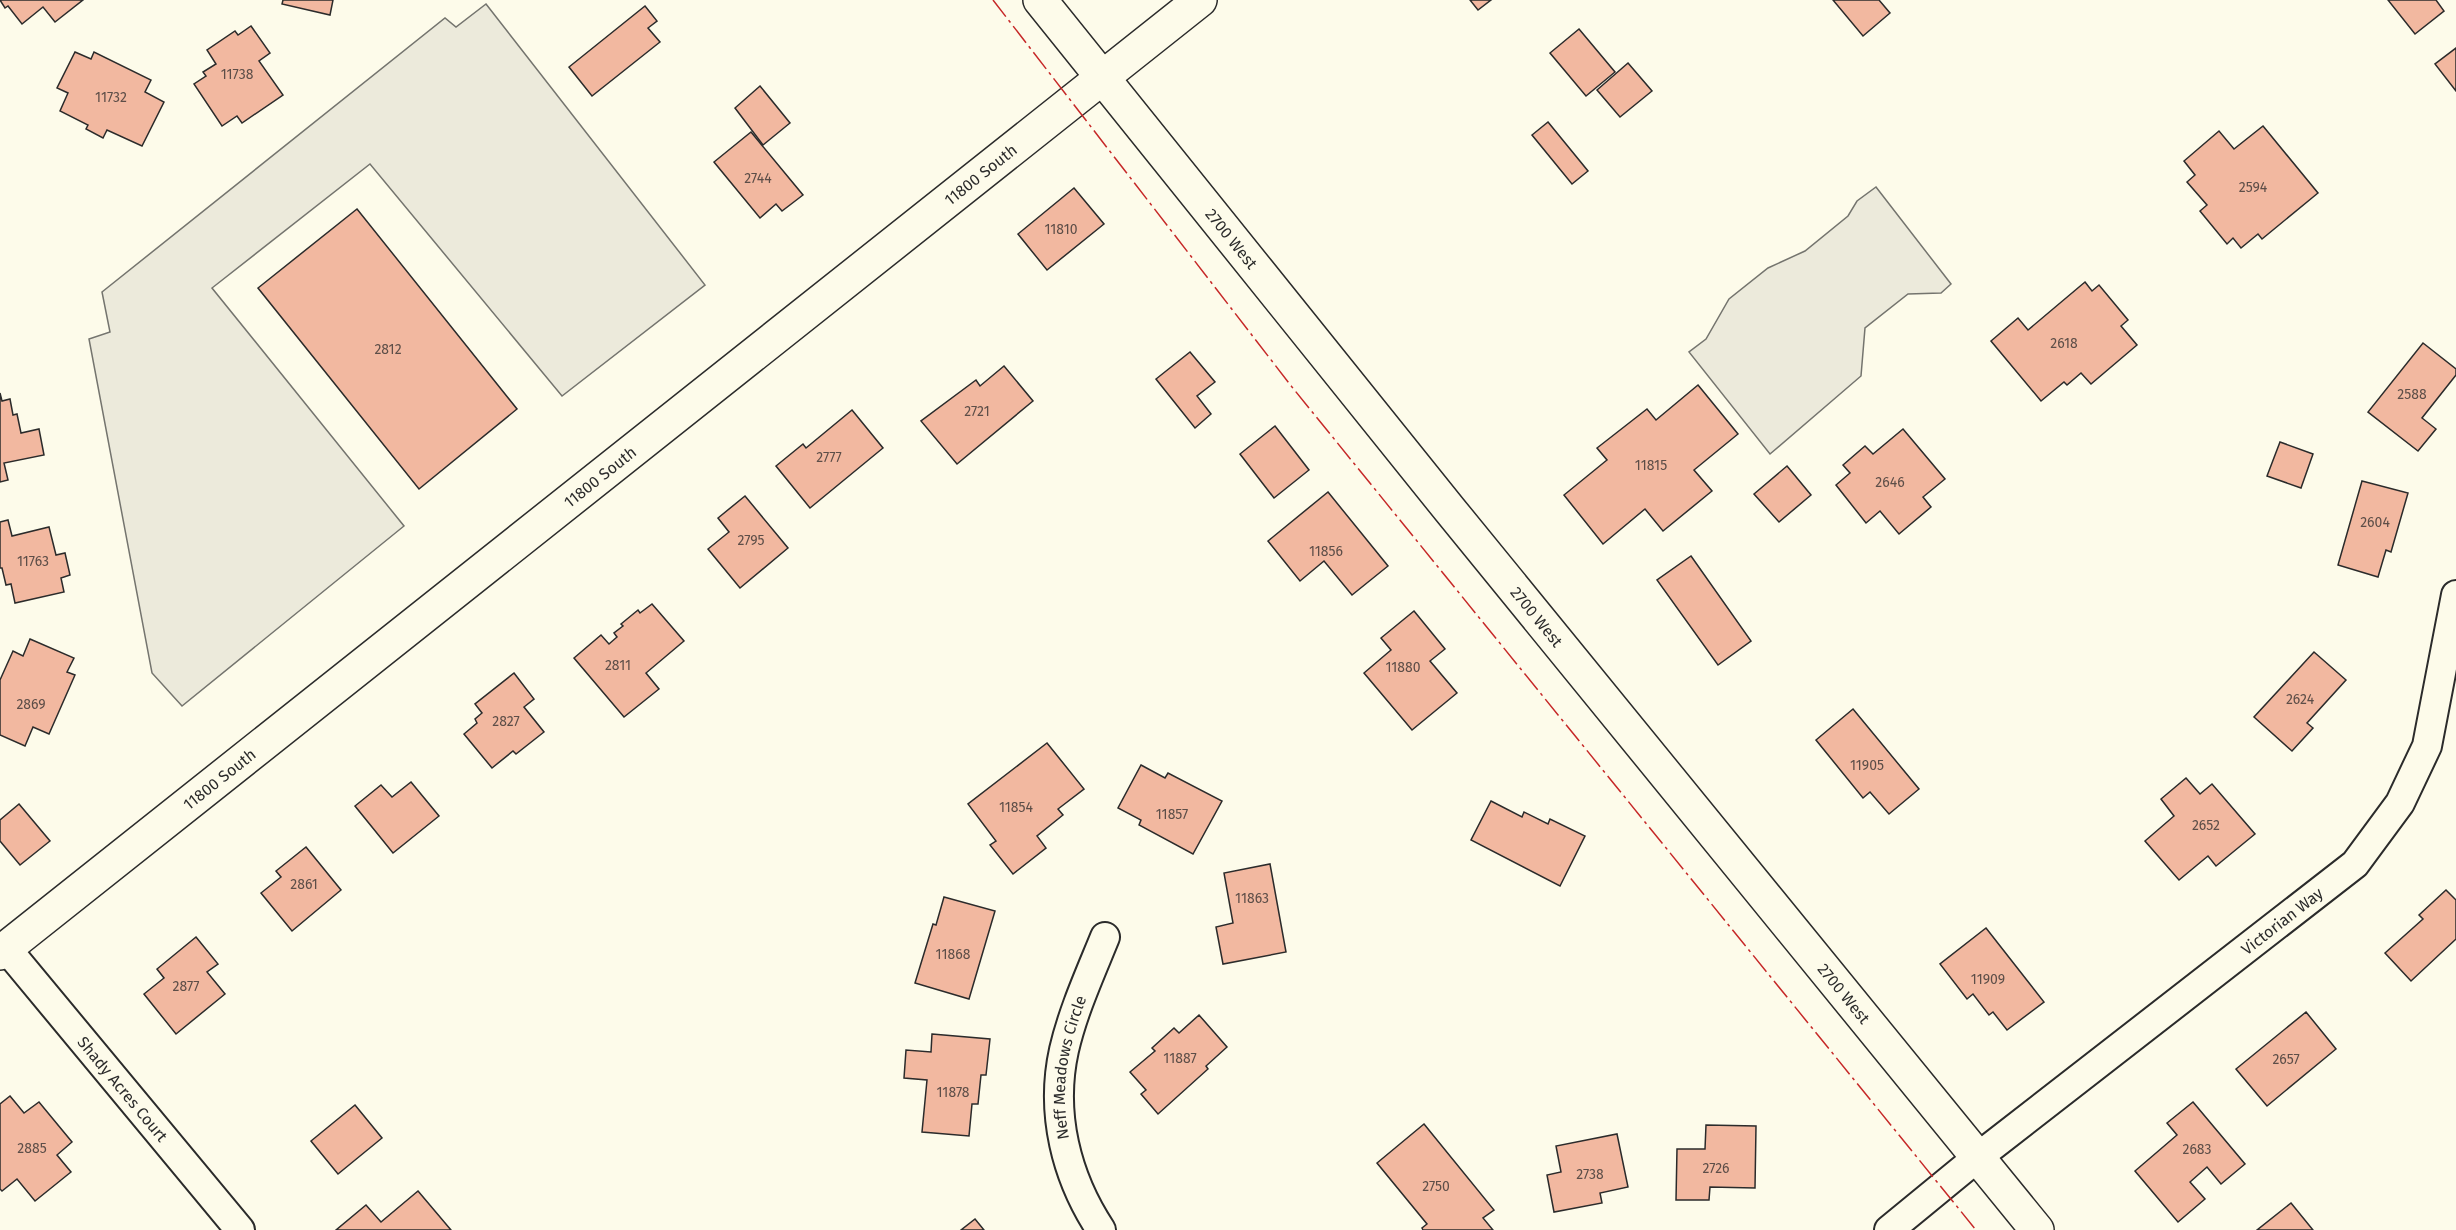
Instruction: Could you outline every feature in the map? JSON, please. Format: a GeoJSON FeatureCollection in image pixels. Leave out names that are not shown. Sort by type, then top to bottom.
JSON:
{"type":"FeatureCollection","features":[{"type":"Feature","properties":{"kind":"main road","name":"2700 West"},"geometry":{"type":"LineString","coordinates":[[1040,0],[1435,493],[2037,1230]]}},
{"type":"Feature","properties":{"kind":"main road","name":"11800 South"},"geometry":{"type":"LineString","coordinates":[[3,951],[1200,0]]}},
{"type":"Feature","properties":{"kind":"street","name":"Victorian Way"},"geometry":{"type":"LineString","coordinates":[[1889,1230],[1978,1157],[2355,864],[2400,803],[2427,746],[2452,637],[2456,595]]}},
{"type":"Feature","properties":{"kind":"street","name":"Neff Meadows Circle"},"geometry":{"type":"LineString","coordinates":[[1101,1230],[1086,1208],[1064,1148],[1059,1083],[1064,1051],[1073,1019],[1105,937]]}},
{"type":"Feature","properties":{"kind":"street","name":"Shady Acres Court"},"geometry":{"type":"LineString","coordinates":[[3,951],[240,1230]]}},
{"type":"Feature","properties":{"kind":"shaded area"},"geometry":{"type":"Polygon","coordinates":[[[486,4],[705,285],[562,396],[370,164],[212,288],[404,526],[182,706],[152,673],[89,339],[110,332],[102,292],[445,18],[456,27],[486,4]]]}},
{"type":"Feature","properties":{"kind":"shaded area"},"geometry":{"type":"Polygon","coordinates":[[[1876,187],[1951,284],[1941,293],[1908,294],[1865,328],[1861,376],[1770,454],[1689,352],[1706,339],[1729,299],[1768,268],[1805,251],[1848,216],[1857,201],[1876,187]]]}},
{"type":"Feature","properties":{"kind":"building"},"geometry":{"type":"Polygon","coordinates":[[[0,0],[83,0],[55,22],[43,7],[22,24],[8,6],[5,8],[0,0]]]}},
{"type":"Feature","properties":{"kind":"building"},"geometry":{"type":"Polygon","coordinates":[[[283,0],[333,0],[330,15],[282,4],[283,0]]]}},
{"type":"Feature","properties":{"kind":"building"},"geometry":{"type":"Polygon","coordinates":[[[1470,0],[1491,0],[1478,10],[1470,0]]]}},
{"type":"Feature","properties":{"kind":"building"},"geometry":{"type":"Polygon","coordinates":[[[1833,0],[1879,0],[1890,13],[1863,36],[1833,0]]]}},
{"type":"Feature","properties":{"kind":"building"},"geometry":{"type":"Polygon","coordinates":[[[2388,0],[2436,0],[2444,11],[2415,34],[2388,0]]]}},
{"type":"Feature","properties":{"kind":"building"},"geometry":{"type":"Polygon","coordinates":[[[645,6],[657,21],[648,28],[660,42],[592,96],[569,67],[645,6]]]}},
{"type":"Feature","properties":{"kind":"building"},"geometry":{"type":"Polygon","coordinates":[[[251,26],[270,53],[259,61],[283,95],[242,123],[237,116],[222,126],[194,84],[206,76],[203,72],[216,64],[207,50],[235,31],[238,35],[251,26]]]}},
{"type":"Feature","properties":{"kind":"building"},"geometry":{"type":"Polygon","coordinates":[[[1579,29],[1615,72],[1586,96],[1550,53],[1579,29]]]}},
{"type":"Feature","properties":{"kind":"building"},"geometry":{"type":"Polygon","coordinates":[[[2456,48],[2456,91],[2435,64],[2456,48]]]}},
{"type":"Feature","properties":{"kind":"building"},"geometry":{"type":"Polygon","coordinates":[[[75,52],[91,59],[94,52],[151,80],[145,92],[164,102],[142,146],[107,130],[103,138],[86,129],[88,125],[60,111],[68,93],[57,88],[75,52]]]}},
{"type":"Feature","properties":{"kind":"building"},"geometry":{"type":"Polygon","coordinates":[[[1628,63],[1652,91],[1620,117],[1597,90],[1628,63]]]}},
{"type":"Feature","properties":{"kind":"building"},"geometry":{"type":"Polygon","coordinates":[[[760,86],[790,123],[763,145],[735,108],[760,86]]]}},
{"type":"Feature","properties":{"kind":"building"},"geometry":{"type":"Polygon","coordinates":[[[1548,122],[1588,171],[1572,184],[1532,135],[1548,122]]]}},
{"type":"Feature","properties":{"kind":"building"},"geometry":{"type":"Polygon","coordinates":[[[2263,126],[2318,193],[2262,239],[2258,234],[2241,248],[2233,238],[2227,244],[2200,211],[2207,205],[2187,182],[2195,175],[2184,161],[2219,131],[2234,149],[2263,126]]]}},
{"type":"Feature","properties":{"kind":"building"},"geometry":{"type":"Polygon","coordinates":[[[751,132],[803,195],[782,211],[776,204],[760,218],[714,162],[751,132]]]}},
{"type":"Feature","properties":{"kind":"building"},"geometry":{"type":"Polygon","coordinates":[[[1074,188],[1104,224],[1047,270],[1018,234],[1074,188]]]}},
{"type":"Feature","properties":{"kind":"building"},"geometry":{"type":"Polygon","coordinates":[[[357,209],[517,409],[419,489],[258,288],[357,209]]]}},
{"type":"Feature","properties":{"kind":"building"},"geometry":{"type":"Polygon","coordinates":[[[2085,282],[2092,291],[2099,285],[2128,320],[2121,326],[2137,345],[2091,384],[2081,373],[2067,385],[2064,382],[2041,401],[1991,341],[2018,318],[2028,330],[2085,282]]]}},
{"type":"Feature","properties":{"kind":"building"},"geometry":{"type":"Polygon","coordinates":[[[2423,343],[2456,369],[2456,375],[2422,418],[2436,429],[2418,451],[2368,412],[2423,343]]]}},
{"type":"Feature","properties":{"kind":"building"},"geometry":{"type":"Polygon","coordinates":[[[1190,352],[1215,382],[1197,396],[1211,414],[1195,428],[1156,379],[1190,352]]]}},
{"type":"Feature","properties":{"kind":"building"},"geometry":{"type":"Polygon","coordinates":[[[1004,366],[1033,401],[957,464],[921,421],[976,380],[980,386],[1004,366]]]}},
{"type":"Feature","properties":{"kind":"building"},"geometry":{"type":"Polygon","coordinates":[[[1698,385],[1738,434],[1694,470],[1712,491],[1663,531],[1645,509],[1603,544],[1564,495],[1607,460],[1597,448],[1647,409],[1656,420],[1698,385]]]}},
{"type":"Feature","properties":{"kind":"building"},"geometry":{"type":"Polygon","coordinates":[[[0,393],[2,401],[10,399],[13,415],[17,414],[21,433],[39,429],[44,455],[4,463],[8,480],[0,482],[0,393]]]}},
{"type":"Feature","properties":{"kind":"building"},"geometry":{"type":"Polygon","coordinates":[[[852,410],[883,448],[810,508],[776,466],[803,444],[806,448],[852,410]]]}},
{"type":"Feature","properties":{"kind":"building"},"geometry":{"type":"Polygon","coordinates":[[[1275,426],[1309,470],[1274,498],[1240,454],[1275,426]]]}},
{"type":"Feature","properties":{"kind":"building"},"geometry":{"type":"Polygon","coordinates":[[[1903,429],[1945,479],[1923,497],[1931,507],[1899,534],[1880,511],[1866,523],[1836,485],[1850,473],[1843,465],[1865,446],[1873,454],[1903,429]]]}},
{"type":"Feature","properties":{"kind":"building"},"geometry":{"type":"Polygon","coordinates":[[[2280,442],[2313,454],[2301,488],[2267,476],[2280,442]]]}},
{"type":"Feature","properties":{"kind":"building"},"geometry":{"type":"Polygon","coordinates":[[[1787,466],[1811,495],[1779,522],[1754,494],[1787,466]]]}},
{"type":"Feature","properties":{"kind":"building"},"geometry":{"type":"Polygon","coordinates":[[[2362,481],[2408,493],[2391,552],[2386,550],[2378,577],[2338,565],[2362,481]]]}},
{"type":"Feature","properties":{"kind":"building"},"geometry":{"type":"Polygon","coordinates":[[[1328,492],[1388,566],[1352,595],[1324,561],[1300,581],[1268,541],[1328,492]]]}},
{"type":"Feature","properties":{"kind":"building"},"geometry":{"type":"Polygon","coordinates":[[[745,496],[788,548],[740,588],[708,549],[729,532],[718,518],[745,496]]]}},
{"type":"Feature","properties":{"kind":"building"},"geometry":{"type":"Polygon","coordinates":[[[8,520],[12,536],[49,527],[56,555],[65,553],[70,575],[61,578],[64,592],[15,603],[11,584],[6,585],[2,568],[0,568],[0,522],[8,520]]]}},
{"type":"Feature","properties":{"kind":"building"},"geometry":{"type":"Polygon","coordinates":[[[1691,556],[1751,641],[1718,665],[1657,580],[1691,556]]]}},
{"type":"Feature","properties":{"kind":"building"},"geometry":{"type":"Polygon","coordinates":[[[652,604],[684,641],[646,673],[659,689],[624,717],[574,658],[601,635],[609,644],[617,637],[614,633],[623,626],[621,624],[638,610],[640,613],[652,604]]]}},
{"type":"Feature","properties":{"kind":"building"},"geometry":{"type":"Polygon","coordinates":[[[1414,611],[1445,649],[1430,661],[1457,693],[1412,730],[1364,673],[1391,650],[1381,638],[1414,611]]]}},
{"type":"Feature","properties":{"kind":"building"},"geometry":{"type":"Polygon","coordinates":[[[30,639],[74,658],[67,672],[75,675],[49,734],[33,727],[25,746],[0,735],[0,680],[13,651],[23,656],[30,639]]]}},
{"type":"Feature","properties":{"kind":"building"},"geometry":{"type":"Polygon","coordinates":[[[2314,652],[2346,680],[2307,723],[2313,728],[2292,751],[2254,717],[2314,652]]]}},
{"type":"Feature","properties":{"kind":"building"},"geometry":{"type":"Polygon","coordinates":[[[514,673],[534,699],[524,707],[544,732],[516,754],[513,751],[492,768],[464,734],[477,723],[475,719],[482,713],[475,704],[514,673]]]}},
{"type":"Feature","properties":{"kind":"building"},"geometry":{"type":"Polygon","coordinates":[[[1853,709],[1919,789],[1889,814],[1870,792],[1863,798],[1816,740],[1853,709]]]}},
{"type":"Feature","properties":{"kind":"building"},"geometry":{"type":"Polygon","coordinates":[[[1047,743],[1084,789],[1058,809],[1063,815],[1037,836],[1046,848],[1013,874],[990,845],[996,841],[968,804],[1047,743]]]}},
{"type":"Feature","properties":{"kind":"building"},"geometry":{"type":"Polygon","coordinates":[[[1141,765],[1165,778],[1168,773],[1222,801],[1193,854],[1139,825],[1141,820],[1118,808],[1141,765]]]}},
{"type":"Feature","properties":{"kind":"building"},"geometry":{"type":"Polygon","coordinates":[[[2186,778],[2200,794],[2212,784],[2255,834],[2216,866],[2208,856],[2179,880],[2145,841],[2174,816],[2161,799],[2186,778]]]}},
{"type":"Feature","properties":{"kind":"building"},"geometry":{"type":"Polygon","coordinates":[[[411,782],[439,816],[393,853],[355,806],[381,785],[392,797],[411,782]]]}},
{"type":"Feature","properties":{"kind":"building"},"geometry":{"type":"Polygon","coordinates":[[[1491,801],[1522,817],[1524,812],[1548,824],[1550,819],[1585,836],[1560,886],[1471,840],[1491,801]]]}},
{"type":"Feature","properties":{"kind":"building"},"geometry":{"type":"Polygon","coordinates":[[[19,804],[50,841],[20,865],[0,841],[0,820],[19,804]]]}},
{"type":"Feature","properties":{"kind":"building"},"geometry":{"type":"Polygon","coordinates":[[[306,847],[341,890],[292,931],[261,893],[281,877],[276,871],[306,847]]]}},
{"type":"Feature","properties":{"kind":"building"},"geometry":{"type":"Polygon","coordinates":[[[1270,864],[1286,952],[1223,964],[1216,927],[1233,923],[1224,873],[1270,864]]]}},
{"type":"Feature","properties":{"kind":"building"},"geometry":{"type":"Polygon","coordinates":[[[2446,890],[2456,900],[2456,939],[2411,981],[2385,953],[2423,919],[2419,915],[2446,890]]]}},
{"type":"Feature","properties":{"kind":"building"},"geometry":{"type":"Polygon","coordinates":[[[944,897],[995,911],[969,999],[915,983],[944,897]]]}},
{"type":"Feature","properties":{"kind":"building"},"geometry":{"type":"Polygon","coordinates":[[[1986,928],[2044,1002],[2007,1030],[1993,1012],[1989,1015],[1973,994],[1967,999],[1940,964],[1986,928]]]}},
{"type":"Feature","properties":{"kind":"building"},"geometry":{"type":"Polygon","coordinates":[[[196,937],[218,964],[207,972],[225,994],[176,1034],[144,994],[164,978],[157,969],[196,937]]]}},
{"type":"Feature","properties":{"kind":"building"},"geometry":{"type":"Polygon","coordinates":[[[2306,1012],[2336,1049],[2267,1106],[2236,1069],[2306,1012]]]}},
{"type":"Feature","properties":{"kind":"building"},"geometry":{"type":"Polygon","coordinates":[[[1199,1015],[1227,1047],[1206,1066],[1208,1069],[1158,1114],[1141,1094],[1146,1090],[1130,1072],[1155,1051],[1152,1048],[1174,1028],[1179,1033],[1199,1015]]]}},
{"type":"Feature","properties":{"kind":"building"},"geometry":{"type":"Polygon","coordinates":[[[932,1034],[990,1039],[986,1075],[981,1075],[978,1104],[972,1104],[969,1136],[922,1132],[927,1080],[904,1078],[906,1050],[931,1052],[932,1034]]]}},
{"type":"Feature","properties":{"kind":"building"},"geometry":{"type":"Polygon","coordinates":[[[10,1096],[24,1113],[39,1102],[72,1142],[57,1155],[71,1172],[35,1201],[17,1179],[2,1191],[0,1189],[0,1104],[10,1096]]]}},
{"type":"Feature","properties":{"kind":"building"},"geometry":{"type":"Polygon","coordinates":[[[2193,1102],[2245,1164],[2221,1184],[2207,1167],[2190,1182],[2205,1199],[2178,1222],[2135,1171],[2177,1135],[2167,1123],[2193,1102]]]}},
{"type":"Feature","properties":{"kind":"building"},"geometry":{"type":"Polygon","coordinates":[[[355,1105],[382,1138],[338,1174],[311,1141],[355,1105]]]}},
{"type":"Feature","properties":{"kind":"building"},"geometry":{"type":"Polygon","coordinates":[[[1424,1124],[1494,1210],[1483,1218],[1493,1230],[1423,1230],[1422,1228],[1427,1224],[1377,1163],[1424,1124]]]}},
{"type":"Feature","properties":{"kind":"building"},"geometry":{"type":"Polygon","coordinates":[[[1706,1125],[1756,1126],[1755,1188],[1710,1187],[1709,1200],[1676,1200],[1677,1149],[1705,1149],[1706,1125]]]}},
{"type":"Feature","properties":{"kind":"building"},"geometry":{"type":"Polygon","coordinates":[[[1617,1134],[1628,1187],[1600,1193],[1602,1203],[1554,1212],[1547,1175],[1561,1172],[1556,1146],[1617,1134]]]}},
{"type":"Feature","properties":{"kind":"building"},"geometry":{"type":"Polygon","coordinates":[[[418,1191],[451,1230],[336,1230],[366,1205],[381,1222],[418,1191]]]}},
{"type":"Feature","properties":{"kind":"building"},"geometry":{"type":"Polygon","coordinates":[[[2291,1203],[2313,1230],[2257,1230],[2291,1203]]]}},
{"type":"Feature","properties":{"kind":"building"},"geometry":{"type":"Polygon","coordinates":[[[975,1219],[984,1230],[961,1230],[975,1219]]]}},
{"type":"Feature","properties":{"kind":"power"},"geometry":{"type":"LineString","coordinates":[[993,0],[1292,387],[1976,1230]]}}]}
